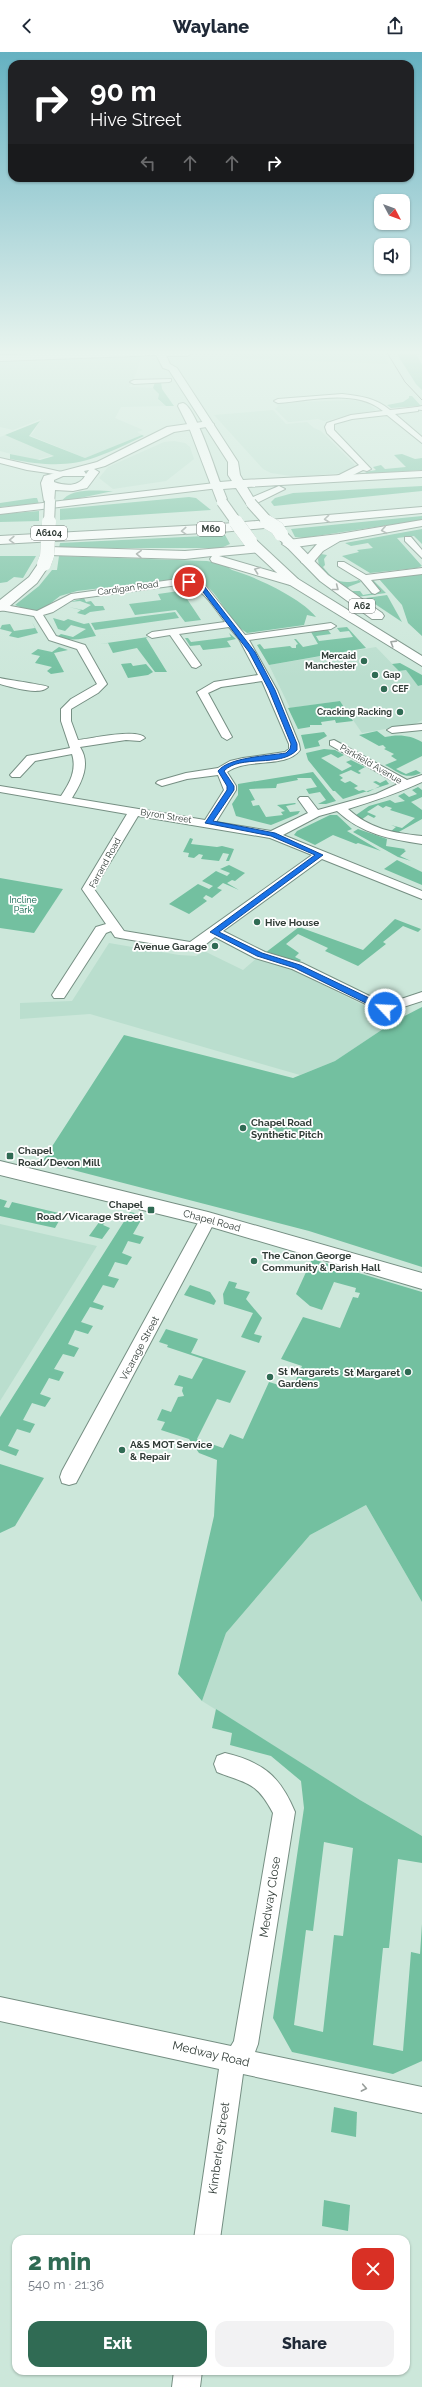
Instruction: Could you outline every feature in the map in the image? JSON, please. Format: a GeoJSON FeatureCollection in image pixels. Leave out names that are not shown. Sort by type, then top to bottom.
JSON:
{"type":"FeatureCollection","features":[{"type":"Feature","properties":{"kind":"main road"},"geometry":{"type":"LineString","coordinates":[[101,464],[84,484],[73,487],[58,487],[47,482],[52,475],[101,464],[109,460]]}},
{"type":"Feature","properties":{"kind":"main road","name":"A62"},"geometry":{"type":"LineString","coordinates":[[206,460],[209,466],[209,473],[218,493],[254,545],[282,569],[294,582]]}},
{"type":"Feature","properties":{"kind":"main road","name":"A62"},"geometry":{"type":"LineString","coordinates":[[237,460],[242,467],[234,475],[240,487],[265,521],[276,528],[284,539],[307,562],[342,593],[390,624]]}},
{"type":"Feature","properties":{"kind":"main road"},"geometry":{"type":"LineString","coordinates":[[242,467],[278,485]]}},
{"type":"Feature","properties":{"kind":"main road"},"geometry":{"type":"LineString","coordinates":[[65,472],[80,474],[88,479]]}},
{"type":"Feature","properties":{"kind":"main road"},"geometry":{"type":"LineString","coordinates":[[147,495],[173,489],[209,473]]}},
{"type":"Feature","properties":{"kind":"main road"},"geometry":{"type":"LineString","coordinates":[[251,503],[278,485],[338,479],[422,474]]}},
{"type":"Feature","properties":{"kind":"main road"},"geometry":{"type":"LineString","coordinates":[[0,511],[147,495],[218,493],[240,487],[422,481]]}},
{"type":"Feature","properties":{"kind":"main road","name":"A6104"},"geometry":{"type":"LineString","coordinates":[[0,607],[33,580],[44,564],[47,556],[51,500],[47,482]]}},
{"type":"Feature","properties":{"kind":"main road"},"geometry":{"type":"LineString","coordinates":[[51,500],[73,487]]}},
{"type":"Feature","properties":{"kind":"main road"},"geometry":{"type":"LineString","coordinates":[[173,489],[218,493]]}},
{"type":"Feature","properties":{"kind":"main road","name":"M60"},"geometry":{"type":"LineString","coordinates":[[0,528],[203,518],[422,498]]}},
{"type":"Feature","properties":{"kind":"main road","name":"M60"},"geometry":{"type":"LineString","coordinates":[[0,540],[222,528],[422,510]]}},
{"type":"Feature","properties":{"kind":"main road"},"geometry":{"type":"LineString","coordinates":[[265,521],[263,528],[267,536]]}},
{"type":"Feature","properties":{"kind":"main road"},"geometry":{"type":"LineString","coordinates":[[0,550],[220,556],[254,545],[284,539],[330,540],[422,523]]}},
{"type":"Feature","properties":{"kind":"main road"},"geometry":{"type":"LineString","coordinates":[[307,562],[316,550],[330,540]]}},
{"type":"Feature","properties":{"kind":"main road","name":"A62"},"geometry":{"type":"LineString","coordinates":[[220,556],[238,564],[294,582],[422,662]]}},
{"type":"Feature","properties":{"kind":"street"},"geometry":{"type":"LineString","coordinates":[[0,460],[27,468],[65,472]]}},
{"type":"Feature","properties":{"kind":"street"},"geometry":{"type":"LineString","coordinates":[[358,460],[365,467]]}},
{"type":"Feature","properties":{"kind":"street"},"geometry":{"type":"LineString","coordinates":[[338,479],[374,463]]}},
{"type":"Feature","properties":{"kind":"street"},"geometry":{"type":"LineString","coordinates":[[27,468],[47,482]]}},
{"type":"Feature","properties":{"kind":"street"},"geometry":{"type":"LineString","coordinates":[[408,539],[422,555]]}},
{"type":"Feature","properties":{"kind":"street"},"geometry":{"type":"LineString","coordinates":[[341,564],[364,578],[374,591]]}},
{"type":"Feature","properties":{"kind":"street"},"geometry":{"type":"LineString","coordinates":[[364,578],[422,570]]}},
{"type":"Feature","properties":{"kind":"street","name":"Cardigan Road"},"geometry":{"type":"LineString","coordinates":[[37,614],[50,610],[71,597],[184,581],[202,587],[243,638],[265,677],[294,744],[292,752],[282,756],[236,763],[221,771]]}},
{"type":"Feature","properties":{"kind":"street"},"geometry":{"type":"LineString","coordinates":[[0,607],[37,614],[52,638],[77,645],[84,650],[102,682],[98,688],[74,700],[66,709],[65,722],[76,747],[80,762],[80,771],[65,799]]}},
{"type":"Feature","properties":{"kind":"street"},"geometry":{"type":"LineString","coordinates":[[152,635],[232,624]]}},
{"type":"Feature","properties":{"kind":"street"},"geometry":{"type":"LineString","coordinates":[[243,638],[314,625],[331,626]]}},
{"type":"Feature","properties":{"kind":"street"},"geometry":{"type":"LineString","coordinates":[[173,632],[196,665]]}},
{"type":"Feature","properties":{"kind":"street"},"geometry":{"type":"LineString","coordinates":[[190,691],[202,692],[218,684],[265,677]]}},
{"type":"Feature","properties":{"kind":"street"},"geometry":{"type":"LineString","coordinates":[[0,681],[25,687],[43,687]]}},
{"type":"Feature","properties":{"kind":"street"},"geometry":{"type":"LineString","coordinates":[[202,692],[227,737]]}},
{"type":"Feature","properties":{"kind":"street"},"geometry":{"type":"LineString","coordinates":[[392,730],[421,728]]}},
{"type":"Feature","properties":{"kind":"street"},"geometry":{"type":"LineString","coordinates":[[16,775],[31,758],[126,737],[140,738]]}},
{"type":"Feature","properties":{"kind":"street","name":"Parkfield Avenue"},"geometry":{"type":"LineString","coordinates":[[334,743],[408,785]]}},
{"type":"Feature","properties":{"kind":"street"},"geometry":{"type":"LineString","coordinates":[[162,783],[186,776],[221,771],[230,786],[230,790],[209,823]]}},
{"type":"Feature","properties":{"kind":"street"},"geometry":{"type":"LineString","coordinates":[[273,835],[315,814],[380,796],[422,778]]}},
{"type":"Feature","properties":{"kind":"street","name":"Byron Street"},"geometry":{"type":"LineString","coordinates":[[2,792],[65,799],[273,835],[422,895]]}},
{"type":"Feature","properties":{"kind":"street"},"geometry":{"type":"LineString","coordinates":[[304,798],[315,814]]}},
{"type":"Feature","properties":{"kind":"street"},"geometry":{"type":"LineString","coordinates":[[339,807],[368,831],[383,835],[422,840]]}},
{"type":"Feature","properties":{"kind":"street","name":"Farrand Road"},"geometry":{"type":"LineString","coordinates":[[135,811],[88,889],[120,934],[191,946],[214,932]]}},
{"type":"Feature","properties":{"kind":"street"},"geometry":{"type":"LineString","coordinates":[[320,855],[214,932],[260,955],[297,966],[385,1009],[422,996]]}},
{"type":"Feature","properties":{"kind":"street"},"geometry":{"type":"LineString","coordinates":[[59,995],[101,930],[114,926]]}},
{"type":"Feature","properties":{"kind":"street","name":"Chapel Road"},"geometry":{"type":"LineString","coordinates":[[0,1168],[208,1219],[422,1281]]}},
{"type":"Feature","properties":{"kind":"street","name":"Vicarage Street"},"geometry":{"type":"LineString","coordinates":[[69,1477],[208,1219]]}},
{"type":"Feature","properties":{"kind":"street","name":"Medway Close"},"geometry":{"type":"LineString","coordinates":[[225,1764],[246,1768],[262,1778],[274,1792],[284,1812],[246,2044],[238,2060]]}},
{"type":"Feature","properties":{"kind":"street","name":"Medway Road"},"geometry":{"type":"LineString","coordinates":[[0,2009],[422,2100]]}},
{"type":"Feature","properties":{"kind":"street","name":"Kimberley Street"},"geometry":{"type":"LineString","coordinates":[[208,2235],[230,2074],[238,2060]]}},
{"type":"Feature","properties":{"kind":"street"},"geometry":{"type":"LineString","coordinates":[[186,2387],[188,2375]]}},
{"type":"Feature","properties":{"kind":"shaded area"},"geometry":{"type":"Polygon","coordinates":[[[124,460],[193,460],[166,481],[113,489],[99,478],[108,467],[124,460]]]}},
{"type":"Feature","properties":{"kind":"shaded area"},"geometry":{"type":"Polygon","coordinates":[[[255,460],[350,460],[355,465],[349,471],[342,473],[297,477],[271,473],[263,469],[255,460]]]}},
{"type":"Feature","properties":{"kind":"shaded area"},"geometry":{"type":"Polygon","coordinates":[[[376,647],[399,671],[406,670],[418,686],[422,685],[422,720],[415,724],[362,733],[340,701],[290,708],[269,665],[376,647]]]}},
{"type":"Feature","properties":{"kind":"shaded area"},"geometry":{"type":"Polygon","coordinates":[[[109,943],[179,955],[196,956],[204,951],[243,970],[257,958],[283,965],[395,1021],[335,1061],[300,1075],[90,1014],[20,1019],[20,1003],[72,1001],[109,943]]]}},
{"type":"Feature","properties":{"kind":"shaded area"},"geometry":{"type":"Polygon","coordinates":[[[0,1224],[97,1246],[0,1401],[0,1224]]]}},
{"type":"Feature","properties":{"kind":"shaded area"},"geometry":{"type":"Polygon","coordinates":[[[366,1505],[422,1602],[422,1836],[360,1800],[202,1701],[226,1633],[310,1535],[366,1505]]]}},
{"type":"Feature","properties":{"kind":"green space"},"geometry":{"type":"Polygon","coordinates":[[[15,460],[87,460],[65,464],[49,464],[15,460]]]}},
{"type":"Feature","properties":{"kind":"green space"},"geometry":{"type":"Polygon","coordinates":[[[399,460],[422,460],[422,470],[368,474],[365,472],[376,470],[373,467],[381,465],[385,469],[406,467],[399,460]]]}},
{"type":"Feature","properties":{"kind":"green space"},"geometry":{"type":"Polygon","coordinates":[[[422,486],[422,491],[274,506],[271,502],[275,498],[293,493],[422,486]]]}},
{"type":"Feature","properties":{"kind":"green space"},"geometry":{"type":"Polygon","coordinates":[[[113,491],[61,502],[65,497],[78,492],[113,491]]]}},
{"type":"Feature","properties":{"kind":"green space"},"geometry":{"type":"Polygon","coordinates":[[[189,497],[196,498],[211,510],[60,520],[60,509],[189,497]]]}},
{"type":"Feature","properties":{"kind":"green space"},"geometry":{"type":"Polygon","coordinates":[[[37,498],[39,504],[0,507],[0,503],[37,498]]]}},
{"type":"Feature","properties":{"kind":"green space"},"geometry":{"type":"Polygon","coordinates":[[[39,511],[39,521],[0,522],[0,514],[39,511]]]}},
{"type":"Feature","properties":{"kind":"green space"},"geometry":{"type":"Polygon","coordinates":[[[422,516],[422,520],[303,538],[295,537],[291,529],[422,516]]]}},
{"type":"Feature","properties":{"kind":"green space"},"geometry":{"type":"Polygon","coordinates":[[[422,529],[422,544],[414,536],[397,538],[422,566],[417,568],[370,573],[342,556],[359,552],[357,550],[373,548],[368,543],[351,546],[345,543],[422,529]]]}},
{"type":"Feature","properties":{"kind":"green space"},"geometry":{"type":"Polygon","coordinates":[[[225,535],[230,544],[221,548],[59,548],[60,543],[225,535]]]}},
{"type":"Feature","properties":{"kind":"green space"},"geometry":{"type":"Polygon","coordinates":[[[321,554],[327,555],[324,559],[325,565],[323,567],[335,579],[343,582],[359,580],[361,582],[348,587],[350,591],[360,591],[363,595],[380,592],[372,582],[373,580],[386,593],[357,597],[345,590],[319,567],[318,559],[321,554]]]}},
{"type":"Feature","properties":{"kind":"green space"},"geometry":{"type":"Polygon","coordinates":[[[0,556],[36,556],[23,578],[14,577],[7,582],[0,583],[0,556]]]}},
{"type":"Feature","properties":{"kind":"green space"},"geometry":{"type":"Polygon","coordinates":[[[59,556],[207,561],[230,565],[229,568],[232,570],[265,583],[289,596],[309,610],[316,617],[307,615],[304,625],[247,633],[231,618],[213,593],[206,586],[197,581],[185,578],[77,591],[60,596],[42,610],[30,611],[15,605],[39,586],[52,570],[57,570],[59,556]]]}},
{"type":"Feature","properties":{"kind":"green space"},"geometry":{"type":"Polygon","coordinates":[[[422,574],[422,636],[408,623],[402,605],[379,579],[422,574]]]}},
{"type":"Feature","properties":{"kind":"green space"},"geometry":{"type":"Polygon","coordinates":[[[175,585],[189,585],[199,591],[183,593],[201,620],[185,622],[176,610],[135,615],[129,604],[161,600],[158,594],[179,591],[175,585]]]}},
{"type":"Feature","properties":{"kind":"green space"},"geometry":{"type":"Polygon","coordinates":[[[387,595],[402,622],[366,598],[387,595]]]}},
{"type":"Feature","properties":{"kind":"green space"},"geometry":{"type":"Polygon","coordinates":[[[84,598],[86,602],[91,601],[95,606],[103,606],[105,610],[90,612],[85,615],[77,613],[81,610],[69,607],[83,610],[91,605],[80,601],[70,602],[84,598]]]}},
{"type":"Feature","properties":{"kind":"green space"},"geometry":{"type":"Polygon","coordinates":[[[175,612],[179,618],[95,630],[91,623],[175,612]]]}},
{"type":"Feature","properties":{"kind":"green space"},"geometry":{"type":"Polygon","coordinates":[[[53,618],[64,621],[68,619],[84,624],[89,623],[96,636],[67,639],[58,636],[61,634],[73,637],[86,629],[71,625],[65,631],[58,629],[53,618]]]}},
{"type":"Feature","properties":{"kind":"green space"},"geometry":{"type":"Polygon","coordinates":[[[32,622],[38,633],[18,638],[9,636],[12,632],[0,629],[2,625],[10,624],[14,631],[35,628],[32,622]]]}},
{"type":"Feature","properties":{"kind":"green space"},"geometry":{"type":"Polygon","coordinates":[[[347,627],[366,648],[269,665],[257,645],[260,644],[264,649],[290,646],[292,648],[296,648],[296,645],[298,644],[294,639],[296,639],[303,647],[318,644],[311,632],[328,630],[331,634],[316,636],[319,641],[353,637],[349,631],[340,632],[337,628],[347,627]]]}},
{"type":"Feature","properties":{"kind":"green space"},"geometry":{"type":"Polygon","coordinates":[[[229,633],[236,639],[227,641],[231,647],[203,650],[200,645],[190,646],[185,638],[188,638],[191,642],[231,637],[229,633]]]}},
{"type":"Feature","properties":{"kind":"green space"},"geometry":{"type":"Polygon","coordinates":[[[148,637],[146,638],[167,672],[155,672],[137,648],[113,653],[108,643],[100,644],[148,637]]]}},
{"type":"Feature","properties":{"kind":"green space"},"geometry":{"type":"Polygon","coordinates":[[[59,647],[68,650],[54,653],[64,672],[51,674],[47,671],[52,667],[35,663],[40,656],[31,654],[38,649],[52,652],[59,647]]]}},
{"type":"Feature","properties":{"kind":"green space"},"geometry":{"type":"Polygon","coordinates":[[[131,663],[133,666],[146,664],[153,672],[148,675],[128,678],[121,664],[131,663]]]}},
{"type":"Feature","properties":{"kind":"green space"},"geometry":{"type":"Polygon","coordinates":[[[400,663],[422,675],[422,685],[418,686],[406,670],[399,671],[392,664],[400,663]]]}},
{"type":"Feature","properties":{"kind":"green space"},"geometry":{"type":"Polygon","coordinates":[[[340,701],[353,721],[336,723],[335,720],[321,722],[322,725],[310,725],[310,727],[298,729],[288,708],[340,701]]]}},
{"type":"Feature","properties":{"kind":"green space"},"geometry":{"type":"Polygon","coordinates":[[[377,731],[385,737],[404,736],[422,742],[422,756],[396,769],[406,774],[416,770],[421,773],[407,776],[385,765],[397,760],[391,756],[394,754],[384,749],[386,748],[383,745],[379,746],[359,735],[377,731]]]}},
{"type":"Feature","properties":{"kind":"green space"},"geometry":{"type":"Polygon","coordinates":[[[324,732],[327,736],[318,741],[320,746],[305,749],[301,735],[324,732]]]}},
{"type":"Feature","properties":{"kind":"green space"},"geometry":{"type":"Polygon","coordinates":[[[324,749],[335,750],[344,755],[338,758],[331,754],[321,758],[342,771],[352,766],[346,762],[351,760],[365,767],[358,771],[361,773],[359,774],[351,770],[339,775],[343,778],[340,780],[345,783],[350,781],[358,786],[354,788],[359,791],[366,791],[343,799],[335,791],[333,791],[308,760],[306,753],[324,749]]]}},
{"type":"Feature","properties":{"kind":"green space"},"geometry":{"type":"Polygon","coordinates":[[[313,772],[336,801],[326,804],[318,804],[326,800],[320,792],[309,794],[306,789],[317,787],[311,778],[297,778],[298,780],[277,784],[276,788],[249,789],[255,800],[251,801],[253,806],[259,805],[266,817],[283,815],[281,812],[285,811],[277,805],[295,803],[296,804],[286,806],[290,812],[300,811],[298,814],[271,825],[236,816],[232,804],[238,795],[238,784],[313,772]]]}},
{"type":"Feature","properties":{"kind":"green space"},"geometry":{"type":"Polygon","coordinates":[[[386,780],[389,784],[375,789],[380,786],[373,782],[376,781],[380,783],[386,780]]]}},
{"type":"Feature","properties":{"kind":"green space"},"geometry":{"type":"Polygon","coordinates":[[[418,787],[422,790],[422,797],[411,802],[422,810],[422,819],[397,833],[390,832],[396,827],[391,825],[402,828],[415,818],[390,810],[392,808],[386,806],[383,808],[378,805],[367,812],[376,816],[374,818],[368,815],[361,820],[356,815],[369,806],[390,800],[395,803],[405,801],[398,796],[404,793],[409,797],[417,794],[412,790],[418,787]]]}},
{"type":"Feature","properties":{"kind":"green space"},"geometry":{"type":"Polygon","coordinates":[[[330,815],[337,815],[352,829],[347,831],[381,851],[358,843],[356,844],[333,835],[315,845],[294,835],[297,831],[330,815]]]}},
{"type":"Feature","properties":{"kind":"green space"},"geometry":{"type":"Polygon","coordinates":[[[358,829],[387,839],[386,846],[405,849],[404,850],[406,851],[400,856],[411,861],[398,857],[353,832],[358,829]]]}},
{"type":"Feature","properties":{"kind":"green space"},"geometry":{"type":"Polygon","coordinates":[[[190,838],[193,839],[191,844],[217,847],[222,846],[234,849],[229,861],[226,861],[229,854],[223,853],[219,861],[201,859],[203,855],[199,854],[194,858],[188,857],[189,853],[183,852],[190,838]]]}},
{"type":"Feature","properties":{"kind":"green space"},"geometry":{"type":"Polygon","coordinates":[[[397,860],[422,872],[422,885],[384,869],[397,860]]]}},
{"type":"Feature","properties":{"kind":"green space"},"geometry":{"type":"Polygon","coordinates":[[[229,865],[245,873],[235,881],[232,880],[227,883],[239,890],[223,883],[217,888],[222,890],[212,898],[206,895],[203,898],[207,901],[189,914],[169,904],[198,884],[209,889],[213,886],[202,881],[216,871],[227,876],[230,873],[220,869],[229,865]]]}},
{"type":"Feature","properties":{"kind":"green space","name":"Incline Park"},"geometry":{"type":"Polygon","coordinates":[[[0,878],[63,889],[34,933],[0,928],[0,878]]]}},
{"type":"Feature","properties":{"kind":"green space"},"geometry":{"type":"Polygon","coordinates":[[[395,919],[421,929],[418,932],[403,926],[383,942],[386,944],[358,966],[325,951],[328,948],[298,934],[286,944],[299,953],[295,957],[301,960],[297,964],[284,958],[265,953],[299,927],[363,950],[395,919]]]}},
{"type":"Feature","properties":{"kind":"green space","name":"Chapel Road Synthetic Pitch"},"geometry":{"type":"Polygon","coordinates":[[[422,1007],[422,1267],[309,1231],[42,1162],[124,1035],[293,1078],[335,1061],[395,1021],[422,1007]]]}},
{"type":"Feature","properties":{"kind":"green space"},"geometry":{"type":"Polygon","coordinates":[[[0,1199],[7,1201],[4,1207],[9,1208],[12,1202],[63,1214],[55,1228],[0,1216],[0,1199]]]}},
{"type":"Feature","properties":{"kind":"green space"},"geometry":{"type":"Polygon","coordinates":[[[130,1212],[144,1215],[133,1234],[144,1237],[140,1244],[128,1241],[122,1253],[132,1257],[127,1265],[115,1262],[108,1276],[119,1279],[114,1288],[103,1285],[93,1302],[104,1306],[102,1310],[90,1307],[81,1322],[93,1326],[88,1334],[75,1330],[68,1344],[79,1348],[74,1357],[63,1354],[54,1369],[64,1372],[59,1381],[49,1378],[40,1394],[51,1398],[45,1407],[32,1403],[23,1420],[35,1424],[30,1433],[17,1429],[8,1446],[19,1450],[16,1456],[0,1450],[0,1417],[130,1212]]]}},
{"type":"Feature","properties":{"kind":"green space"},"geometry":{"type":"Polygon","coordinates":[[[105,1214],[110,1216],[103,1225],[110,1228],[102,1239],[89,1236],[105,1214]]]}},
{"type":"Feature","properties":{"kind":"green space"},"geometry":{"type":"Polygon","coordinates":[[[312,1259],[422,1292],[422,1602],[366,1505],[310,1535],[226,1633],[202,1701],[178,1674],[214,1516],[217,1460],[199,1453],[189,1439],[161,1430],[165,1422],[157,1420],[162,1409],[171,1412],[178,1397],[184,1396],[182,1391],[183,1387],[174,1385],[179,1375],[192,1379],[203,1359],[167,1347],[168,1345],[159,1342],[166,1329],[198,1339],[191,1353],[246,1371],[230,1403],[217,1399],[197,1439],[223,1448],[230,1434],[243,1439],[269,1382],[292,1389],[302,1366],[281,1359],[303,1317],[340,1328],[353,1297],[358,1298],[360,1293],[355,1292],[356,1288],[334,1282],[322,1310],[310,1306],[296,1294],[312,1259]]]}},
{"type":"Feature","properties":{"kind":"green space"},"geometry":{"type":"Polygon","coordinates":[[[229,1281],[237,1283],[235,1288],[250,1292],[246,1299],[262,1318],[254,1334],[262,1336],[259,1343],[241,1337],[253,1313],[224,1304],[223,1294],[229,1281]]]}},
{"type":"Feature","properties":{"kind":"green space"},"geometry":{"type":"Polygon","coordinates":[[[190,1285],[210,1292],[216,1301],[214,1305],[184,1295],[190,1285]]]}},
{"type":"Feature","properties":{"kind":"green space"},"geometry":{"type":"Polygon","coordinates":[[[0,1464],[44,1478],[15,1526],[0,1533],[0,1464]]]}},
{"type":"Feature","properties":{"kind":"green space"},"geometry":{"type":"Polygon","coordinates":[[[216,1709],[360,1800],[422,1836],[422,1863],[398,1859],[389,1948],[383,1948],[373,2045],[403,2051],[411,1952],[420,1954],[422,1924],[422,2061],[393,2074],[292,2052],[273,2018],[304,1808],[301,1781],[271,1756],[230,1745],[232,1733],[212,1728],[216,1709]],[[324,1842],[313,1931],[306,1930],[294,2025],[323,2032],[334,1935],[343,1936],[353,1848],[324,1842]]]}},
{"type":"Feature","properties":{"kind":"green space"},"geometry":{"type":"Polygon","coordinates":[[[334,2107],[357,2112],[356,2137],[331,2132],[334,2107]]]}},
{"type":"Feature","properties":{"kind":"green space"},"geometry":{"type":"Polygon","coordinates":[[[324,2200],[350,2205],[348,2231],[322,2226],[324,2200]]]}},
{"type":"Feature","properties":{"kind":"place","name":"Mercaid Manchester"},"geometry":{"type":"Point","coordinates":[364,661]}},
{"type":"Feature","properties":{"kind":"place","name":"Gap"},"geometry":{"type":"Point","coordinates":[375,675]}},
{"type":"Feature","properties":{"kind":"place","name":"CEF"},"geometry":{"type":"Point","coordinates":[384,689]}},
{"type":"Feature","properties":{"kind":"place","name":"Cracking Racking"},"geometry":{"type":"Point","coordinates":[400,712]}},
{"type":"Feature","properties":{"kind":"place","name":"Hive House"},"geometry":{"type":"Point","coordinates":[257,922]}},
{"type":"Feature","properties":{"kind":"place","name":"Avenue Garage"},"geometry":{"type":"Point","coordinates":[215,946]}},
{"type":"Feature","properties":{"kind":"place","name":"Chapel Road Synthetic Pitch"},"geometry":{"type":"Point","coordinates":[243,1128]}},
{"type":"Feature","properties":{"kind":"place","name":"Chapel Road/Devon Mill"},"geometry":{"type":"Point","coordinates":[10,1156]}},
{"type":"Feature","properties":{"kind":"place","name":"Chapel Road/Vicarage Street"},"geometry":{"type":"Point","coordinates":[151,1210]}},
{"type":"Feature","properties":{"kind":"place","name":"The Canon George Community & Parish Hall"},"geometry":{"type":"Point","coordinates":[254,1261]}},
{"type":"Feature","properties":{"kind":"place","name":"St Margaret"},"geometry":{"type":"Point","coordinates":[408,1372]}},
{"type":"Feature","properties":{"kind":"place","name":"St Margarets Gardens"},"geometry":{"type":"Point","coordinates":[270,1377]}},
{"type":"Feature","properties":{"kind":"place","name":"A&S MOT Service & Repair"},"geometry":{"type":"Point","coordinates":[122,1450]}},
{"type":"Feature","properties":{"kind":"route"},"geometry":{"type":"LineString","coordinates":[[189,582],[202,587],[243,638],[272,690],[294,744],[294,750],[288,755],[229,764],[224,767],[221,771],[230,786],[230,790],[209,823],[273,835],[320,855],[214,932],[260,955],[297,966],[385,1009]]}}]}
